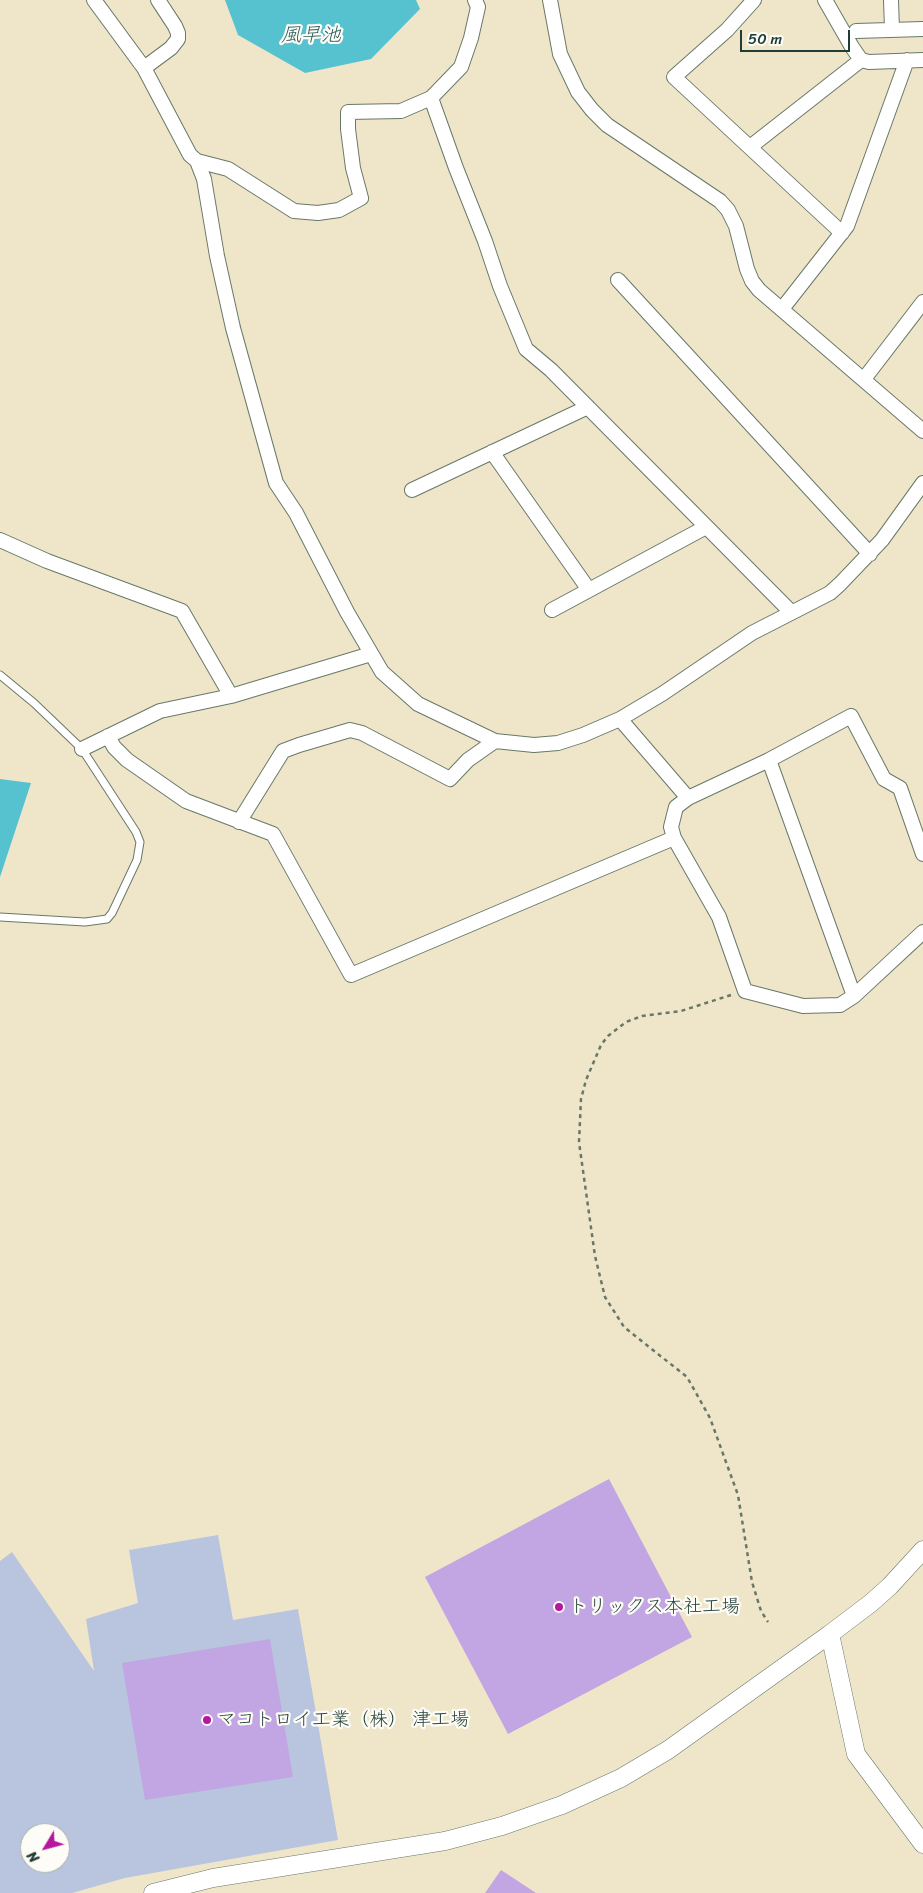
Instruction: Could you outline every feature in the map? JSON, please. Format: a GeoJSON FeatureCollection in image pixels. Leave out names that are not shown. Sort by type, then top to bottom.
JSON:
{"type":"FeatureCollection","features":[{"type":"Feature","properties":{"kind":"street"},"geometry":{"type":"LineString","coordinates":[[94,0],[144,68],[190,155],[197,161],[228,169],[294,211],[318,213],[339,210],[361,198],[353,168],[348,129],[348,112],[401,111],[431,98],[461,67],[475,22],[478,7],[476,0]]}},
{"type":"Feature","properties":{"kind":"street"},"geometry":{"type":"LineString","coordinates":[[144,68],[165,53],[178,39],[175,26],[158,0]]}},
{"type":"Feature","properties":{"kind":"street"},"geometry":{"type":"LineString","coordinates":[[550,0],[560,54],[578,92],[592,110],[607,125],[720,201],[728,210],[736,226],[752,281],[923,431]]}},
{"type":"Feature","properties":{"kind":"street"},"geometry":{"type":"LineString","coordinates":[[754,0],[727,30],[674,77],[842,233]]}},
{"type":"Feature","properties":{"kind":"street"},"geometry":{"type":"LineString","coordinates":[[826,0],[861,60],[870,62],[923,60]]}},
{"type":"Feature","properties":{"kind":"street"},"geometry":{"type":"LineString","coordinates":[[891,0],[892,30]]}},
{"type":"Feature","properties":{"kind":"street"},"geometry":{"type":"LineString","coordinates":[[856,31],[923,30]]}},
{"type":"Feature","properties":{"kind":"street"},"geometry":{"type":"LineString","coordinates":[[750,147],[861,60]]}},
{"type":"Feature","properties":{"kind":"street"},"geometry":{"type":"LineString","coordinates":[[782,309],[847,226],[908,60]]}},
{"type":"Feature","properties":{"kind":"street"},"geometry":{"type":"LineString","coordinates":[[431,98],[456,168],[485,240],[500,286],[526,349],[550,370],[790,612]]}},
{"type":"Feature","properties":{"kind":"street"},"geometry":{"type":"LineString","coordinates":[[197,161],[204,179],[216,256],[233,328],[276,483],[296,513],[347,612],[382,672],[418,704],[495,741],[534,745],[558,743],[583,735],[620,719],[662,694],[752,633],[830,593],[882,540],[923,483]]}},
{"type":"Feature","properties":{"kind":"street"},"geometry":{"type":"LineString","coordinates":[[618,280],[870,554]]}},
{"type":"Feature","properties":{"kind":"street"},"geometry":{"type":"LineString","coordinates":[[864,379],[923,302]]}},
{"type":"Feature","properties":{"kind":"street"},"geometry":{"type":"LineString","coordinates":[[412,490],[588,408]]}},
{"type":"Feature","properties":{"kind":"street"},"geometry":{"type":"LineString","coordinates":[[492,452],[589,590]]}},
{"type":"Feature","properties":{"kind":"street"},"geometry":{"type":"LineString","coordinates":[[552,610],[706,527]]}},
{"type":"Feature","properties":{"kind":"street"},"geometry":{"type":"LineString","coordinates":[[0,540],[47,561],[182,611],[231,696]]}},
{"type":"Feature","properties":{"kind":"street"},"geometry":{"type":"LineString","coordinates":[[82,749],[160,711],[231,696],[371,654]]}},
{"type":"Feature","properties":{"kind":"street"},"geometry":{"type":"LineString","coordinates":[[923,854],[900,788],[884,779],[852,716],[770,760],[688,798],[676,807],[670,827],[674,838],[719,917],[745,991],[803,1006],[840,1005],[854,996],[923,932]]}},
{"type":"Feature","properties":{"kind":"street"},"geometry":{"type":"LineString","coordinates":[[620,719],[688,798]]}},
{"type":"Feature","properties":{"kind":"street"},"geometry":{"type":"LineString","coordinates":[[239,822],[283,751],[298,745],[350,730],[362,732],[450,779],[468,760],[495,741]]}},
{"type":"Feature","properties":{"kind":"street"},"geometry":{"type":"LineString","coordinates":[[108,736],[114,747],[127,760],[186,801],[273,834],[351,975],[674,838]]}},
{"type":"Feature","properties":{"kind":"street"},"geometry":{"type":"LineString","coordinates":[[770,760],[854,996]]}},
{"type":"Feature","properties":{"kind":"street"},"geometry":{"type":"LineString","coordinates":[[152,1893],[213,1878],[445,1841],[502,1826],[562,1805],[621,1778],[668,1750],[871,1603],[890,1586],[923,1550]]}},
{"type":"Feature","properties":{"kind":"street"},"geometry":{"type":"LineString","coordinates":[[830,1634],[856,1754],[923,1844]]}},
{"type":"Feature","properties":{"kind":"lane"},"geometry":{"type":"LineString","coordinates":[[0,675],[34,703],[82,749],[136,832],[140,842],[137,860],[112,913],[107,919],[85,922],[0,916]]}},
{"type":"Feature","properties":{"kind":"path"},"geometry":{"type":"LineString","coordinates":[[745,991],[681,1011],[642,1016],[626,1022],[608,1036],[601,1045],[586,1080],[581,1099],[580,1142],[594,1256],[605,1297],[624,1327],[687,1377],[710,1418],[738,1494],[752,1582],[761,1611],[768,1622]]}},
{"type":"Feature","properties":{"kind":"shaded area"},"geometry":{"type":"Polygon","coordinates":[[[218,1535],[233,1620],[298,1609],[338,1840],[125,1878],[72,1893],[0,1893],[0,1561],[12,1552],[94,1671],[86,1619],[138,1603],[129,1550],[218,1535]]]}},
{"type":"Feature","properties":{"kind":"water","name":"風早池"},"geometry":{"type":"Polygon","coordinates":[[[225,0],[416,0],[420,9],[371,59],[305,73],[238,35],[225,0]]]}},
{"type":"Feature","properties":{"kind":"water"},"geometry":{"type":"Polygon","coordinates":[[[0,779],[31,783],[0,877],[0,779]]]}},
{"type":"Feature","properties":{"kind":"building","name":"トリックス本社工場"},"geometry":{"type":"Polygon","coordinates":[[[609,1479],[692,1637],[508,1734],[425,1577],[609,1479]]]}},
{"type":"Feature","properties":{"kind":"building","name":"マコトロイ工業（株） 津工場"},"geometry":{"type":"Polygon","coordinates":[[[270,1639],[293,1777],[145,1800],[122,1663],[270,1639]]]}},
{"type":"Feature","properties":{"kind":"building"},"geometry":{"type":"Polygon","coordinates":[[[501,1870],[536,1893],[485,1893],[501,1870]]]}},
{"type":"Feature","properties":{"kind":"place","name":"トリックス本社工場"},"geometry":{"type":"Point","coordinates":[559,1607]}},
{"type":"Feature","properties":{"kind":"place","name":"マコトロイ工業（株） 津工場"},"geometry":{"type":"Point","coordinates":[207,1720]}}]}
